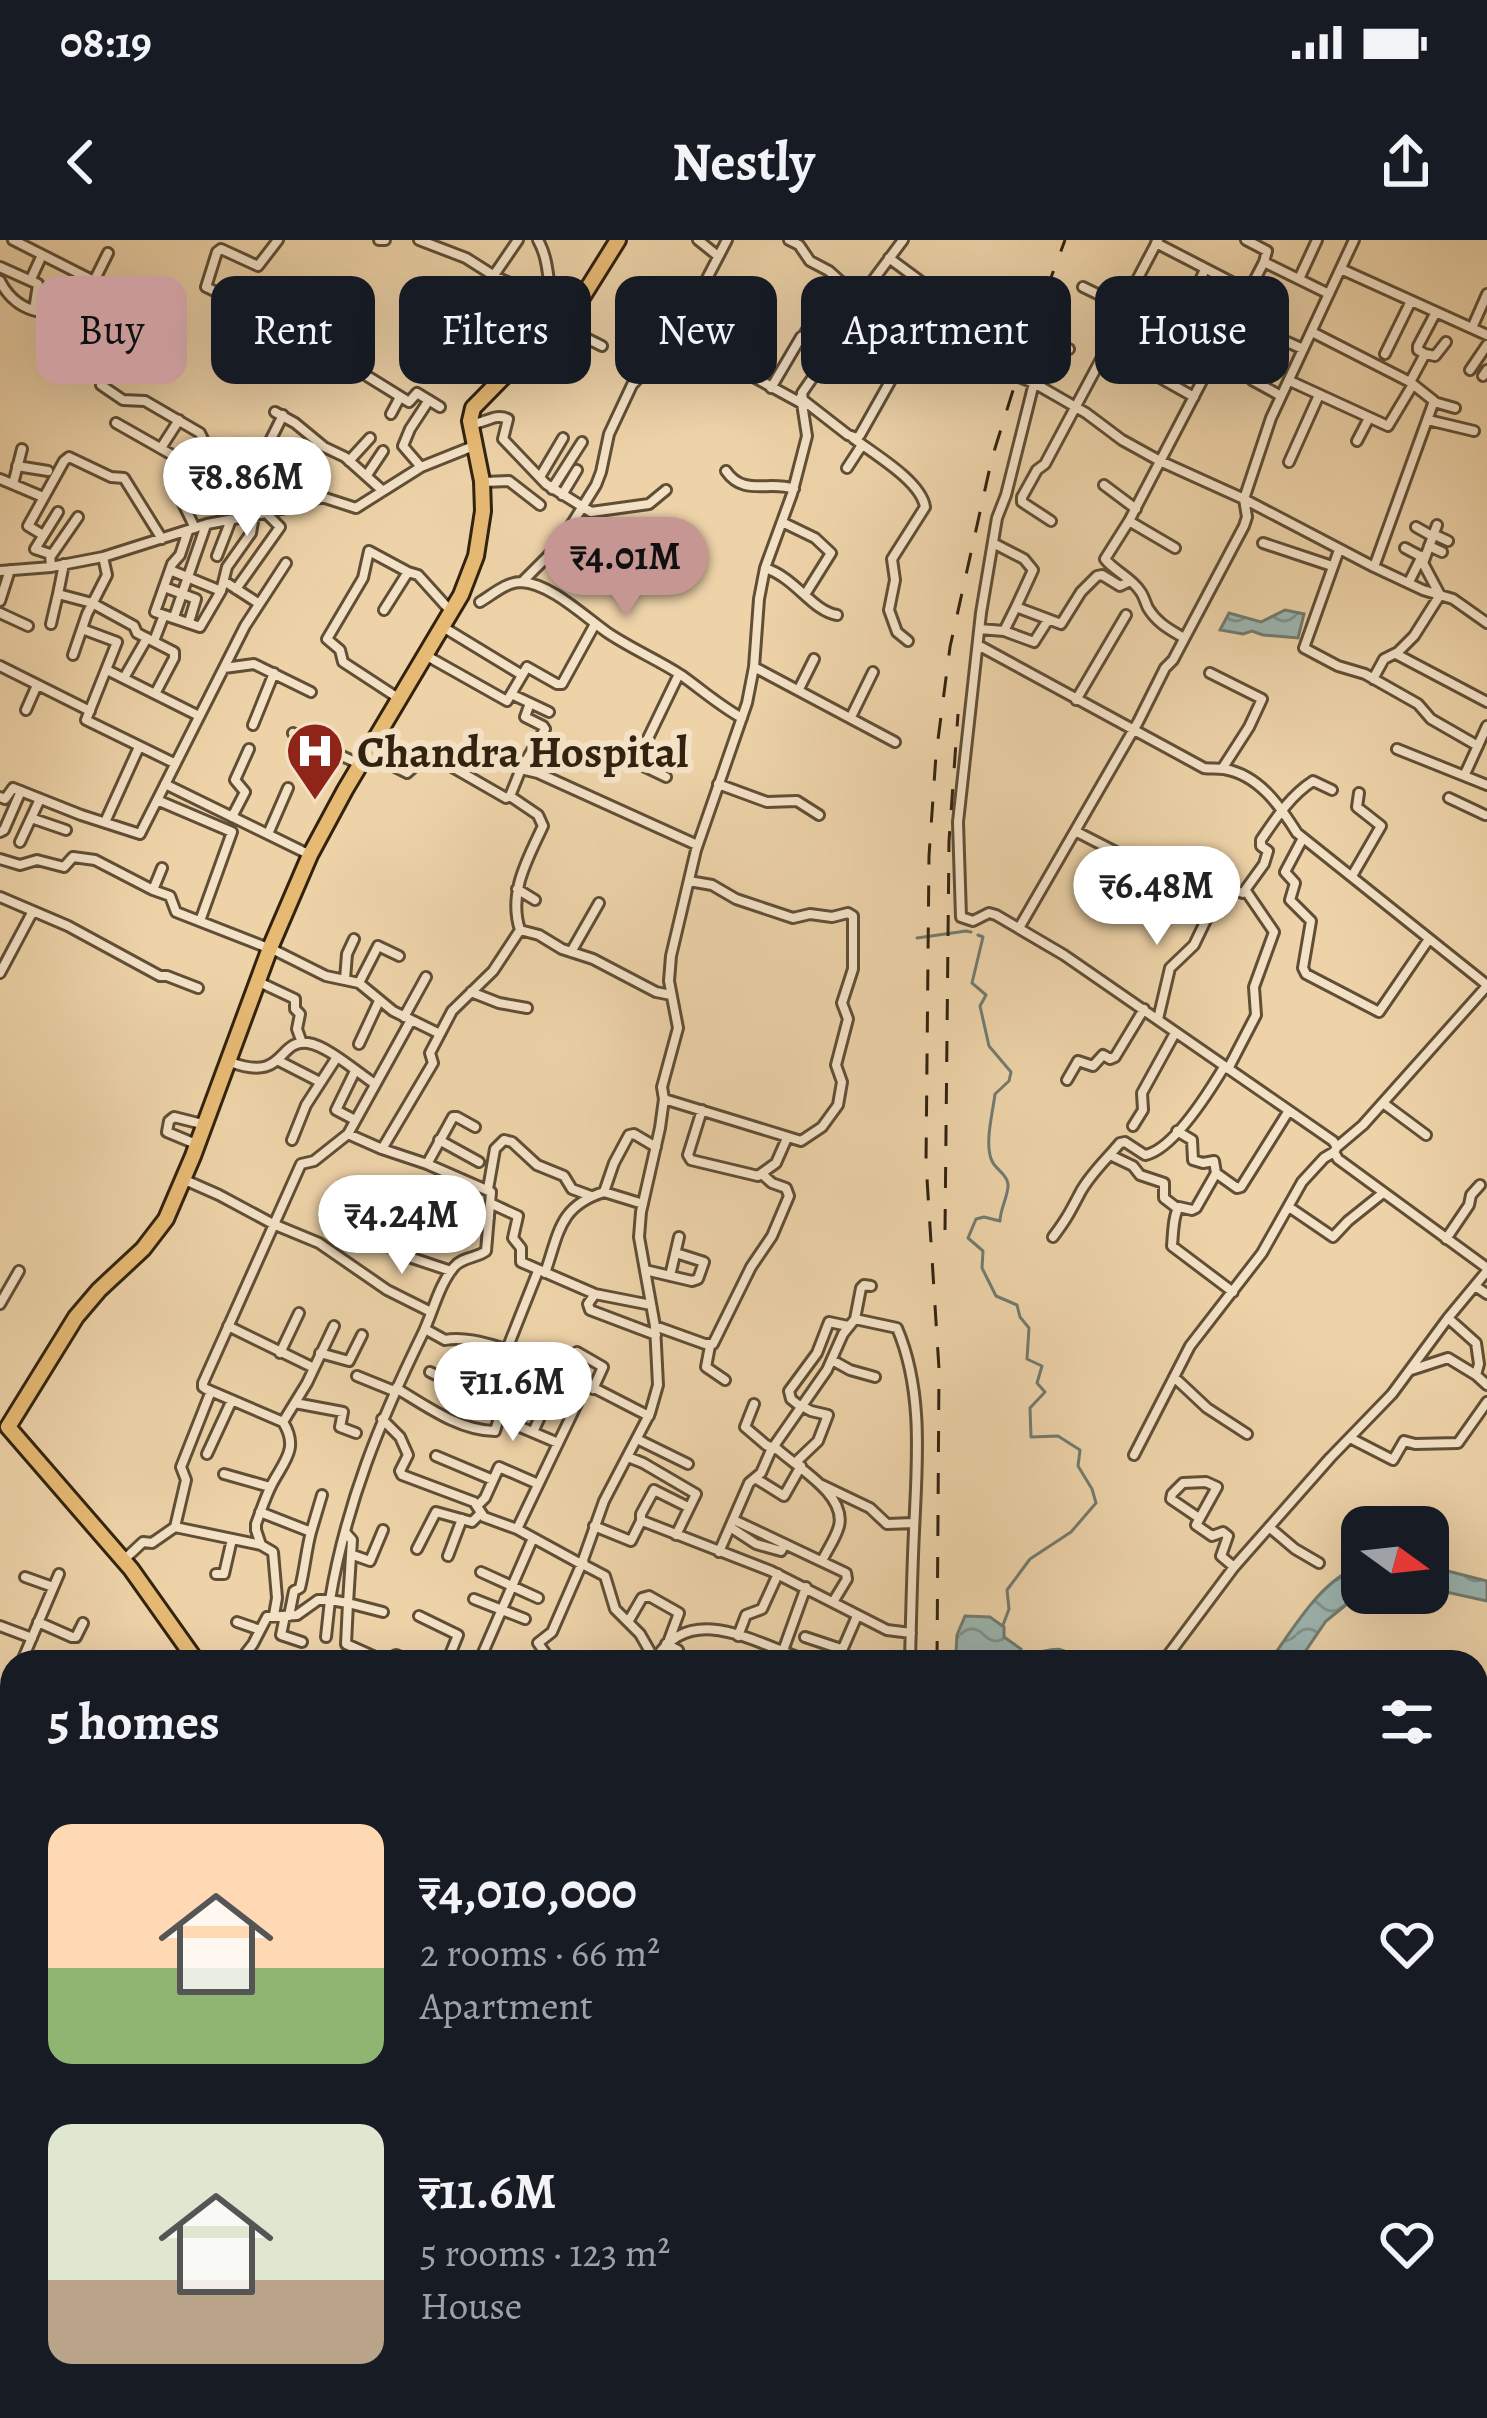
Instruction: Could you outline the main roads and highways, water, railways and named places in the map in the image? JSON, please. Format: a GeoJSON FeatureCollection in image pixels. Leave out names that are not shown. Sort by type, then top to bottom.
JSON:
{"type":"FeatureCollection","features":[{"type":"Feature","properties":{"kind":"highway"},"geometry":{"type":"LineString","coordinates":[[5,1422],[86,1304],[166,1219],[258,981],[266,947],[310,855],[460,579],[478,501],[470,415],[477,401],[596,278],[614,240]]}},
{"type":"Feature","properties":{"kind":"highway"},"geometry":{"type":"LineString","coordinates":[[5,1422],[66,1320],[165,1205],[287,884],[461,595],[476,556],[483,511],[472,441]]}},
{"type":"Feature","properties":{"kind":"highway"},"geometry":{"type":"LineString","coordinates":[[5,1422],[127,1557],[192,1650]]}},
{"type":"Feature","properties":{"kind":"highway"},"geometry":{"type":"LineString","coordinates":[[5,1422],[131,1569],[191,1650]]}},
{"type":"Feature","properties":{"kind":"water"},"geometry":{"type":"Polygon","coordinates":[[[1285,610],[1304,614],[1298,638],[1220,630],[1229,613],[1261,622],[1285,610]]]}},
{"type":"Feature","properties":{"kind":"water"},"geometry":{"type":"Polygon","coordinates":[[[1449,1571],[1487,1581],[1487,1601],[1449,1593],[1449,1571]]]}},
{"type":"Feature","properties":{"kind":"water"},"geometry":{"type":"Polygon","coordinates":[[[1341,1576],[1341,1609],[1326,1621],[1306,1650],[1277,1650],[1298,1620],[1341,1576]]]}},
{"type":"Feature","properties":{"kind":"water"},"geometry":{"type":"Polygon","coordinates":[[[965,1616],[990,1617],[1004,1627],[1004,1637],[1021,1649],[956,1650],[965,1616]]]}},
{"type":"Feature","properties":{"kind":"waterway"},"geometry":{"type":"LineString","coordinates":[[917,938],[971,932]]}},
{"type":"Feature","properties":{"kind":"waterway"},"geometry":{"type":"LineString","coordinates":[[978,935],[983,937],[972,983],[986,995],[980,1006],[989,1046],[1011,1072],[1009,1081],[995,1094],[989,1137],[992,1161],[1006,1177],[1008,1188],[1000,1221],[976,1219],[968,1238],[983,1251],[982,1268],[996,1296],[1017,1305],[1029,1328],[1027,1359],[1042,1366],[1037,1383],[1045,1392],[1030,1408],[1031,1437],[1058,1436],[1080,1450],[1078,1466],[1096,1503],[1071,1532],[1030,1559],[1007,1590],[1009,1609],[1003,1625]]}},
{"type":"Feature","properties":{"kind":"waterway"},"geometry":{"type":"LineString","coordinates":[[1050,1650],[1063,1650]]}},
{"type":"Feature","properties":{"kind":"railway"},"geometry":{"type":"LineString","coordinates":[[937,1650],[939,1369],[926,1163],[929,856],[936,755],[950,647],[992,458],[1065,240]]}},
{"type":"Feature","properties":{"kind":"railway"},"geometry":{"type":"LineString","coordinates":[[945,1230],[949,841],[958,714]]}},
{"type":"Feature","properties":{"kind":"place","name":"Chandra Hospital"},"geometry":{"type":"Point","coordinates":[315,802]}}]}
